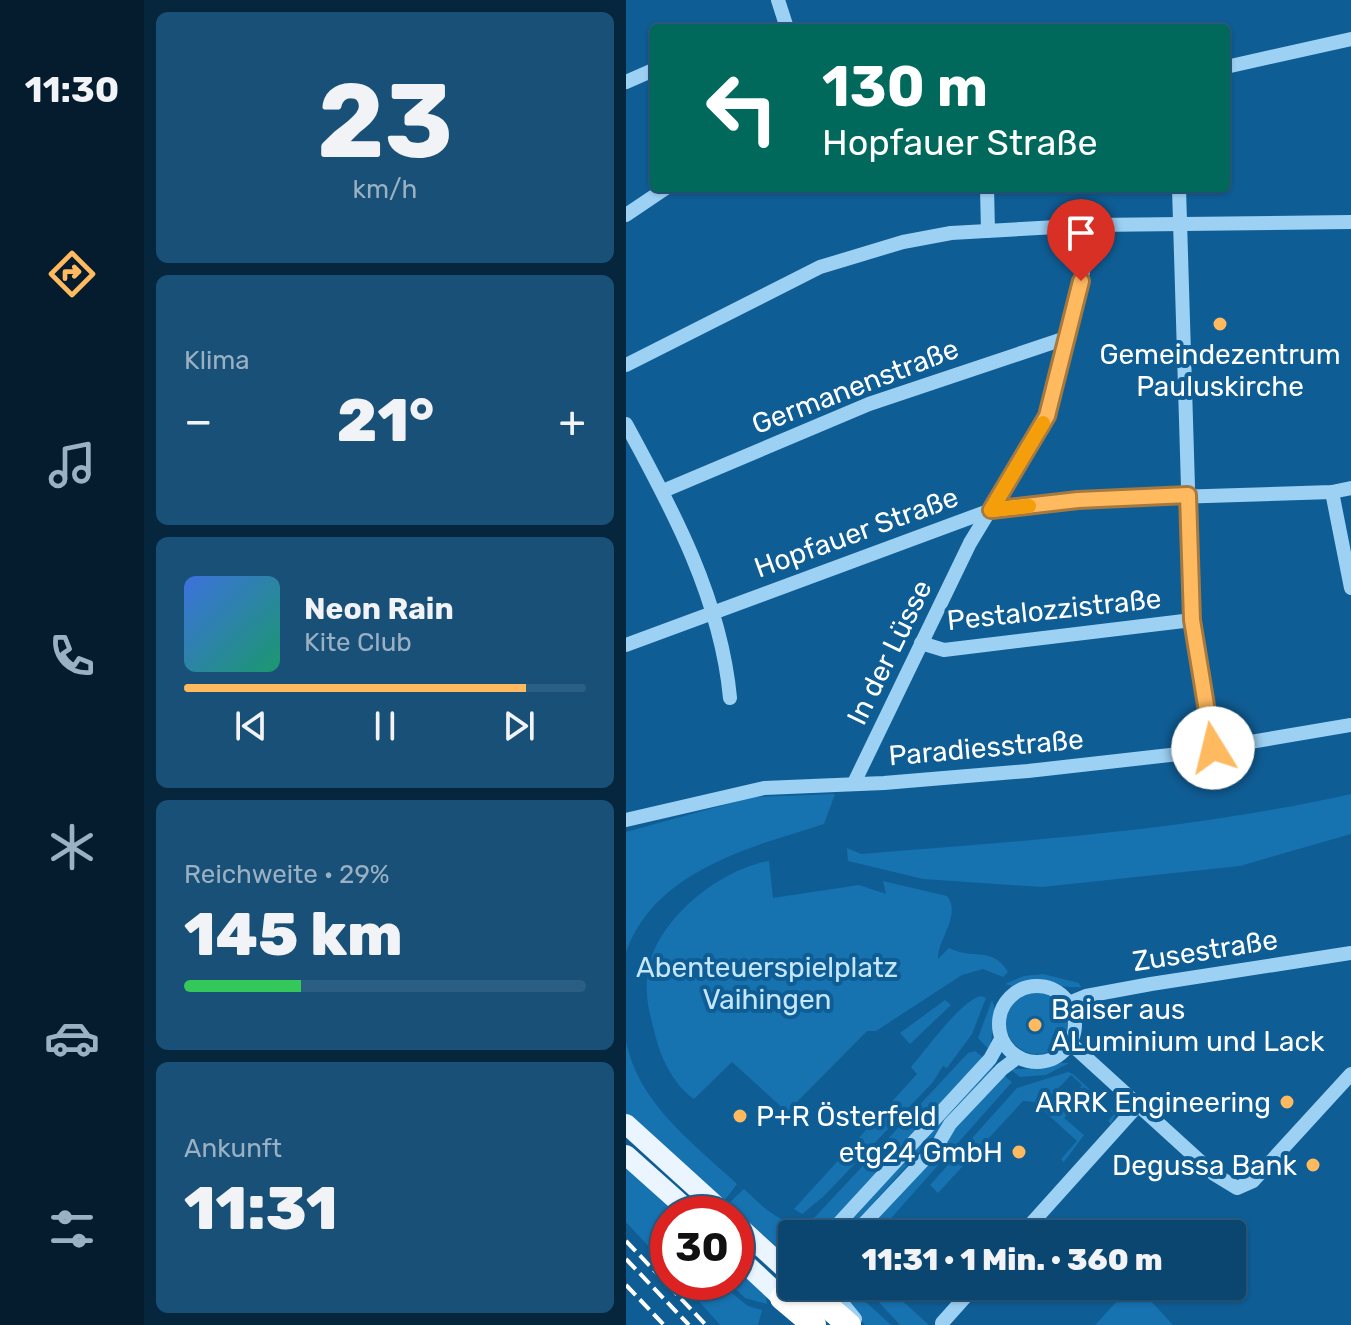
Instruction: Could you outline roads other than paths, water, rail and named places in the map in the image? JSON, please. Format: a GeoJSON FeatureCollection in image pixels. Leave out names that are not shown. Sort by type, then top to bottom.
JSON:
{"type":"FeatureCollection","features":[{"type":"Feature","properties":{"kind":"highway"},"geometry":{"type":"LineString","coordinates":[[801,1300],[814,1325]]}},
{"type":"Feature","properties":{"kind":"highway"},"geometry":{"type":"LineString","coordinates":[[811,1300],[849,1325]]}},
{"type":"Feature","properties":{"kind":"main road"},"geometry":{"type":"LineString","coordinates":[[626,1124],[705,1196]]}},
{"type":"Feature","properties":{"kind":"main road"},"geometry":{"type":"LineString","coordinates":[[626,1155],[672,1196]]}},
{"type":"Feature","properties":{"kind":"main road"},"geometry":{"type":"LineString","coordinates":[[754,1240],[778,1262]]}},
{"type":"Feature","properties":{"kind":"main road"},"geometry":{"type":"LineString","coordinates":[[754,1266],[778,1280]]}},
{"type":"Feature","properties":{"kind":"street"},"geometry":{"type":"LineString","coordinates":[[778,0],[786,24]]}},
{"type":"Feature","properties":{"kind":"street"},"geometry":{"type":"LineString","coordinates":[[1230,66],[1351,39]]}},
{"type":"Feature","properties":{"kind":"street"},"geometry":{"type":"LineString","coordinates":[[626,82],[650,75]]}},
{"type":"Feature","properties":{"kind":"street"},"geometry":{"type":"LineString","coordinates":[[626,215],[660,192]]}},
{"type":"Feature","properties":{"kind":"street"},"geometry":{"type":"LineString","coordinates":[[987,192],[988,231]]}},
{"type":"Feature","properties":{"kind":"street"},"geometry":{"type":"LineString","coordinates":[[1179,192],[1192,620],[1213,748]]}},
{"type":"Feature","properties":{"kind":"street"},"geometry":{"type":"LineString","coordinates":[[626,365],[755,296],[820,267],[903,242],[951,233],[1093,225],[1351,222]]}},
{"type":"Feature","properties":{"kind":"street","name":"In der Lüsse"},"geometry":{"type":"LineString","coordinates":[[854,783],[970,543],[1047,416],[1069,337],[1093,225]]}},
{"type":"Feature","properties":{"kind":"street","name":"Germanenstraße"},"geometry":{"type":"LineString","coordinates":[[663,491],[869,404],[1069,337]]}},
{"type":"Feature","properties":{"kind":"street"},"geometry":{"type":"LineString","coordinates":[[626,424],[663,491],[714,612],[727,661],[730,698]]}},
{"type":"Feature","properties":{"kind":"street","name":"Hopfauer Straße"},"geometry":{"type":"LineString","coordinates":[[626,645],[991,510],[1078,500],[1332,492],[1351,488]]}},
{"type":"Feature","properties":{"kind":"street"},"geometry":{"type":"LineString","coordinates":[[1332,492],[1351,588]]}},
{"type":"Feature","properties":{"kind":"street"},"geometry":{"type":"LineString","coordinates":[[950,527],[970,543]]}},
{"type":"Feature","properties":{"kind":"street","name":"Pestalozzistraße"},"geometry":{"type":"LineString","coordinates":[[921,643],[944,650],[1192,620]]}},
{"type":"Feature","properties":{"kind":"street","name":"Paradiesstraße"},"geometry":{"type":"LineString","coordinates":[[626,820],[764,788],[1028,771],[1213,748],[1351,725]]}},
{"type":"Feature","properties":{"kind":"street","name":"Zusestraße"},"geometry":{"type":"LineString","coordinates":[[1069,1003],[1086,996],[1151,984],[1351,953]]}},
{"type":"Feature","properties":{"kind":"street"},"geometry":{"type":"LineString","coordinates":[[1040,986],[1061,994],[1069,1003],[1075,1023],[1070,1043],[1052,1059],[1029,1061],[1018,1057],[1001,1039],[998,1028],[1002,1006],[1018,990],[1040,986]]}},
{"type":"Feature","properties":{"kind":"street"},"geometry":{"type":"LineString","coordinates":[[842,1220],[990,1059],[1001,1039]]}},
{"type":"Feature","properties":{"kind":"street"},"geometry":{"type":"LineString","coordinates":[[1070,1043],[1214,1174],[1237,1188],[1253,1181],[1351,1074]]}},
{"type":"Feature","properties":{"kind":"street"},"geometry":{"type":"LineString","coordinates":[[868,1220],[937,1146],[950,1124],[1002,1069],[1018,1057]]}},
{"type":"Feature","properties":{"kind":"street"},"geometry":{"type":"LineString","coordinates":[[1035,1220],[1138,1105]]}},
{"type":"Feature","properties":{"kind":"street"},"geometry":{"type":"LineString","coordinates":[[843,1300],[860,1325]]}},
{"type":"Feature","properties":{"kind":"street"},"geometry":{"type":"LineString","coordinates":[[942,1323],[963,1300]]}},
{"type":"Feature","properties":{"kind":"railway"},"geometry":{"type":"LineString","coordinates":[[626,1241],[706,1325]]}},
{"type":"Feature","properties":{"kind":"railway"},"geometry":{"type":"LineString","coordinates":[[626,1259],[689,1325]]}},
{"type":"Feature","properties":{"kind":"railway"},"geometry":{"type":"LineString","coordinates":[[626,1285],[664,1325]]}},
{"type":"Feature","properties":{"kind":"place","name":"Gemeindezentrum Pauluskirche"},"geometry":{"type":"Point","coordinates":[1220,324]}},
{"type":"Feature","properties":{"kind":"place","name":"Baiser aus ALuminium und Lack"},"geometry":{"type":"Point","coordinates":[1035,1025]}},
{"type":"Feature","properties":{"kind":"place","name":"ARRK Engineering"},"geometry":{"type":"Point","coordinates":[1287,1102]}},
{"type":"Feature","properties":{"kind":"place","name":"P+R Österfeld"},"geometry":{"type":"Point","coordinates":[740,1116]}},
{"type":"Feature","properties":{"kind":"place","name":"etg24 GmbH"},"geometry":{"type":"Point","coordinates":[1019,1152]}},
{"type":"Feature","properties":{"kind":"place","name":"Degussa Bank"},"geometry":{"type":"Point","coordinates":[1313,1165]}},
{"type":"Feature","properties":{"kind":"park label","name":"Abenteuerspielplatz Vaihingen"},"geometry":{"type":"Point","coordinates":[767,983]}}]}
